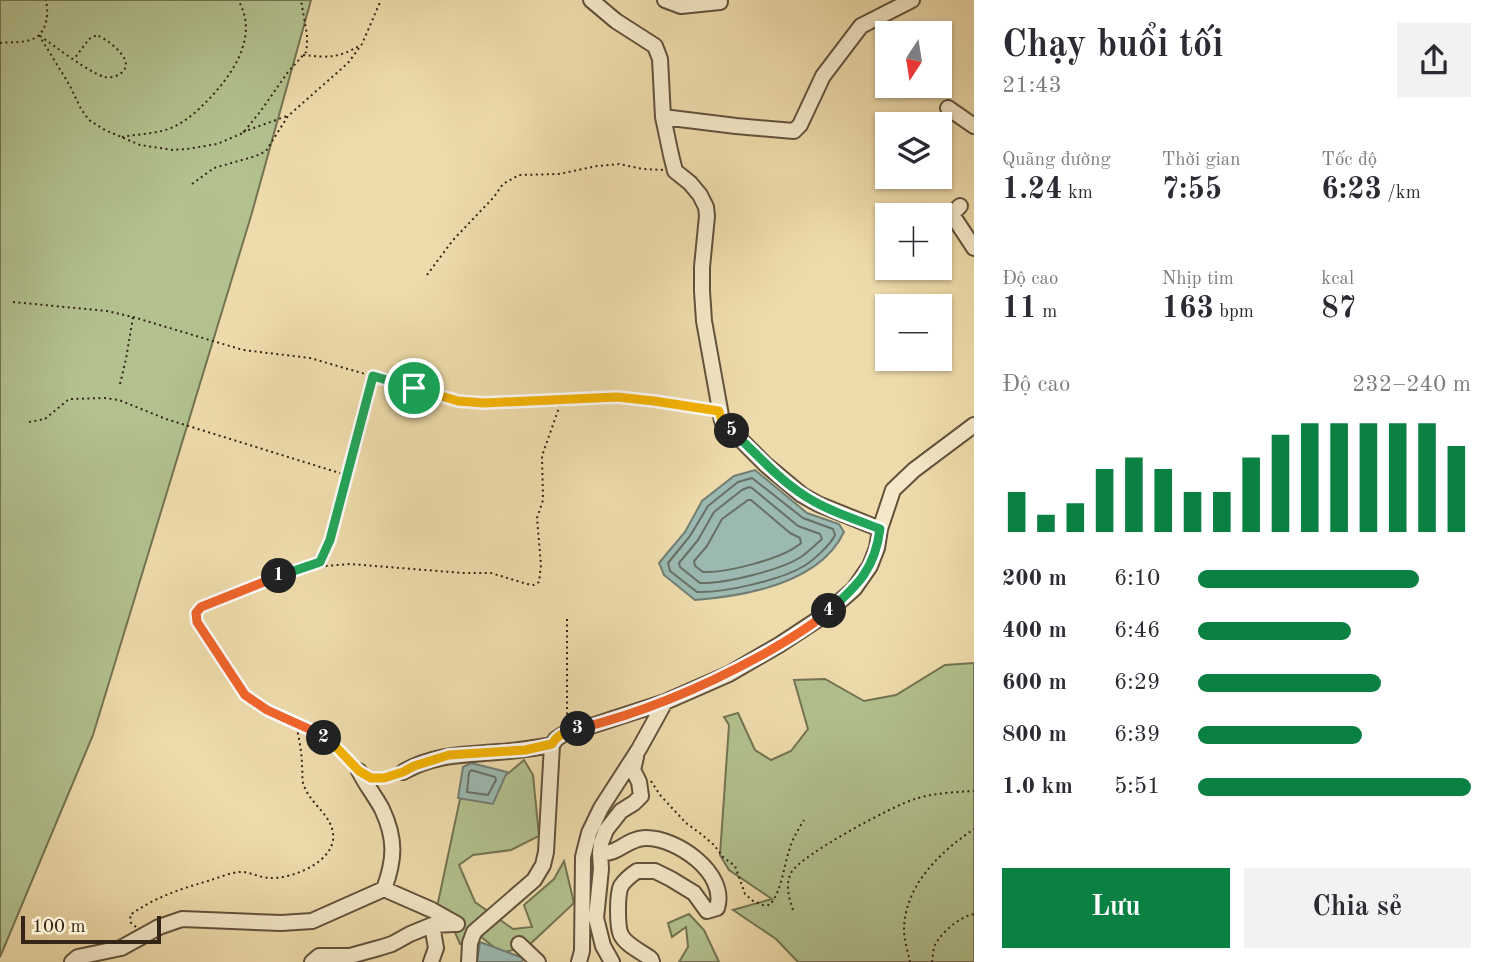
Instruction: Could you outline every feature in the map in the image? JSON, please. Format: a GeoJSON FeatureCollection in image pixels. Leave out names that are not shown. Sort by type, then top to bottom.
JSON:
{"type":"FeatureCollection","features":[{"type":"Feature","properties":{"kind":"street"},"geometry":{"type":"LineString","coordinates":[[591,0],[616,21],[655,46],[660,59],[663,117],[675,171],[690,183],[706,207],[702,267],[704,321],[722,421],[766,465],[802,495],[880,529]]}},
{"type":"Feature","properties":{"kind":"street"},"geometry":{"type":"LineString","coordinates":[[665,0],[681,6],[720,2]]}},
{"type":"Feature","properties":{"kind":"street"},"geometry":{"type":"LineString","coordinates":[[663,117],[794,131],[800,125],[823,76],[862,26],[912,0]]}},
{"type":"Feature","properties":{"kind":"street"},"geometry":{"type":"LineString","coordinates":[[948,108],[974,126]]}},
{"type":"Feature","properties":{"kind":"street"},"geometry":{"type":"LineString","coordinates":[[960,206],[953,216],[974,248]]}},
{"type":"Feature","properties":{"kind":"street"},"geometry":{"type":"LineString","coordinates":[[469,962],[470,943],[476,930],[534,880],[543,865],[552,744],[556,739],[567,732],[665,702],[729,674],[823,616],[854,589],[870,566],[893,490],[914,470],[974,425]]}},
{"type":"Feature","properties":{"kind":"street"},"geometry":{"type":"LineString","coordinates":[[579,962],[582,951],[583,857],[589,832],[665,702]]}},
{"type":"Feature","properties":{"kind":"street"},"geometry":{"type":"LineString","coordinates":[[403,772],[449,755],[525,750],[552,744]]}},
{"type":"Feature","properties":{"kind":"street"},"geometry":{"type":"LineString","coordinates":[[612,962],[603,946],[596,918],[600,853],[606,830],[621,811],[641,796],[639,782],[633,770],[639,749]]}},
{"type":"Feature","properties":{"kind":"street"},"geometry":{"type":"LineString","coordinates":[[72,962],[78,957],[121,948],[159,927],[181,919],[281,923],[312,921],[384,889],[391,872],[394,852],[383,811],[359,771]]}},
{"type":"Feature","properties":{"kind":"street"},"geometry":{"type":"LineString","coordinates":[[600,853],[609,854],[631,840],[642,838],[668,841],[694,857],[708,870],[716,885],[719,900],[717,908],[707,911],[694,893],[655,871],[637,871],[628,878],[620,889],[620,934],[652,962]]}},
{"type":"Feature","properties":{"kind":"street"},"geometry":{"type":"LineString","coordinates":[[384,889],[457,924],[476,930]]}},
{"type":"Feature","properties":{"kind":"street"},"geometry":{"type":"LineString","coordinates":[[312,962],[319,956],[349,956],[393,944],[432,925],[457,924]]}},
{"type":"Feature","properties":{"kind":"street"},"geometry":{"type":"LineString","coordinates":[[431,962],[436,948],[432,925]]}},
{"type":"Feature","properties":{"kind":"street"},"geometry":{"type":"LineString","coordinates":[[519,944],[538,962]]}},
{"type":"Feature","properties":{"kind":"path"},"geometry":{"type":"LineString","coordinates":[[0,43],[32,40],[39,36],[48,17],[46,0]]}},
{"type":"Feature","properties":{"kind":"path"},"geometry":{"type":"LineString","coordinates":[[121,137],[170,129],[180,124],[189,119],[225,82],[238,61],[244,40],[244,18],[238,0]]}},
{"type":"Feature","properties":{"kind":"path"},"geometry":{"type":"LineString","coordinates":[[243,132],[303,55],[307,45],[301,0]]}},
{"type":"Feature","properties":{"kind":"path"},"geometry":{"type":"LineString","coordinates":[[192,184],[214,168],[266,151],[288,116],[348,64],[362,44],[381,0]]}},
{"type":"Feature","properties":{"kind":"path"},"geometry":{"type":"LineString","coordinates":[[39,36],[92,72],[103,76],[120,74],[126,67],[126,61],[117,51],[104,38],[96,36],[89,39],[74,59]]}},
{"type":"Feature","properties":{"kind":"path"},"geometry":{"type":"LineString","coordinates":[[39,36],[89,120],[140,145],[173,150],[217,144],[288,116]]}},
{"type":"Feature","properties":{"kind":"path"},"geometry":{"type":"LineString","coordinates":[[303,55],[334,57],[348,53],[362,44]]}},
{"type":"Feature","properties":{"kind":"path"},"geometry":{"type":"LineString","coordinates":[[427,275],[453,240],[503,184],[519,175],[559,174],[619,164],[675,171]]}},
{"type":"Feature","properties":{"kind":"path"},"geometry":{"type":"LineString","coordinates":[[13,302],[107,311],[243,350],[310,358],[458,401],[484,403],[617,397],[719,411]]}},
{"type":"Feature","properties":{"kind":"path"},"geometry":{"type":"LineString","coordinates":[[120,384],[133,317]]}},
{"type":"Feature","properties":{"kind":"path"},"geometry":{"type":"LineString","coordinates":[[373,376],[330,540],[320,562],[213,602],[201,607],[196,613],[197,622],[245,695],[267,710],[327,740],[359,771],[371,778],[384,778],[403,772]]}},
{"type":"Feature","properties":{"kind":"path"},"geometry":{"type":"LineString","coordinates":[[29,422],[45,418],[69,400],[119,400],[187,426],[346,475]]}},
{"type":"Feature","properties":{"kind":"path"},"geometry":{"type":"LineString","coordinates":[[320,562],[326,566],[350,564],[491,573],[527,584],[534,585],[539,582],[541,565],[537,518],[543,500],[542,456],[561,401]]}},
{"type":"Feature","properties":{"kind":"path"},"geometry":{"type":"LineString","coordinates":[[567,618],[567,732]]}},
{"type":"Feature","properties":{"kind":"path"},"geometry":{"type":"LineString","coordinates":[[144,936],[131,923],[130,915],[166,894],[241,871],[270,878],[286,876],[320,862],[329,851],[333,842],[333,831],[330,821],[304,788],[296,723]]}},
{"type":"Feature","properties":{"kind":"path"},"geometry":{"type":"LineString","coordinates":[[649,774],[660,795],[686,823],[736,866],[745,894],[763,905],[770,905],[777,897],[795,834],[804,820]]}},
{"type":"Feature","properties":{"kind":"path"},"geometry":{"type":"LineString","coordinates":[[793,910],[788,887],[790,875],[799,863],[813,853],[892,807],[917,798],[974,791]]}},
{"type":"Feature","properties":{"kind":"path"},"geometry":{"type":"LineString","coordinates":[[910,962],[904,932],[906,908],[929,867],[945,851],[974,830]]}},
{"type":"Feature","properties":{"kind":"path"},"geometry":{"type":"LineString","coordinates":[[783,874],[790,875]]}},
{"type":"Feature","properties":{"kind":"path"},"geometry":{"type":"LineString","coordinates":[[932,962],[936,942],[951,926],[974,914]]}},
{"type":"Feature","properties":{"kind":"green space"},"geometry":{"type":"Polygon","coordinates":[[[0,0],[311,0],[251,216],[93,735],[0,957],[0,0]]]}},
{"type":"Feature","properties":{"kind":"green space"},"geometry":{"type":"Polygon","coordinates":[[[974,663],[974,962],[798,962],[776,939],[733,910],[772,899],[729,870],[720,855],[729,725],[724,717],[738,713],[755,750],[771,760],[791,751],[808,729],[794,680],[825,679],[864,701],[896,695],[945,665],[974,663]]]}},
{"type":"Feature","properties":{"kind":"green space"},"geometry":{"type":"Polygon","coordinates":[[[524,760],[533,775],[539,836],[511,850],[473,855],[459,865],[475,902],[513,929],[532,927],[524,905],[554,879],[564,861],[574,903],[528,946],[501,953],[480,936],[460,944],[448,916],[433,926],[460,799],[486,792],[524,760]]]}},
{"type":"Feature","properties":{"kind":"green space"},"geometry":{"type":"Polygon","coordinates":[[[689,914],[704,930],[719,962],[679,962],[688,947],[686,927],[672,937],[668,923],[689,914]]]}},
{"type":"Feature","properties":{"kind":"water"},"geometry":{"type":"Polygon","coordinates":[[[755,470],[807,513],[839,524],[844,532],[833,549],[818,564],[800,575],[758,590],[695,600],[664,575],[659,563],[685,532],[702,501],[734,476],[755,470]]]}},
{"type":"Feature","properties":{"kind":"water"},"geometry":{"type":"Polygon","coordinates":[[[471,763],[507,772],[493,804],[458,798],[463,767],[471,763]]]}},
{"type":"Feature","properties":{"kind":"water"},"geometry":{"type":"Polygon","coordinates":[[[480,942],[523,958],[522,962],[477,962],[480,942]]]}},
{"type":"Feature","properties":{"kind":"route"},"geometry":{"type":"LineString","coordinates":[[373,376],[414,388],[458,401],[484,403],[617,397],[719,411],[722,421],[766,465],[802,495],[880,529],[877,548],[870,566],[854,589],[823,616],[729,674],[665,702],[567,732],[552,744],[525,750],[449,755],[384,778],[371,778],[359,771],[327,740],[267,710],[245,695],[197,622],[196,613],[201,607],[213,602],[320,562],[330,540],[373,376]]}}]}
